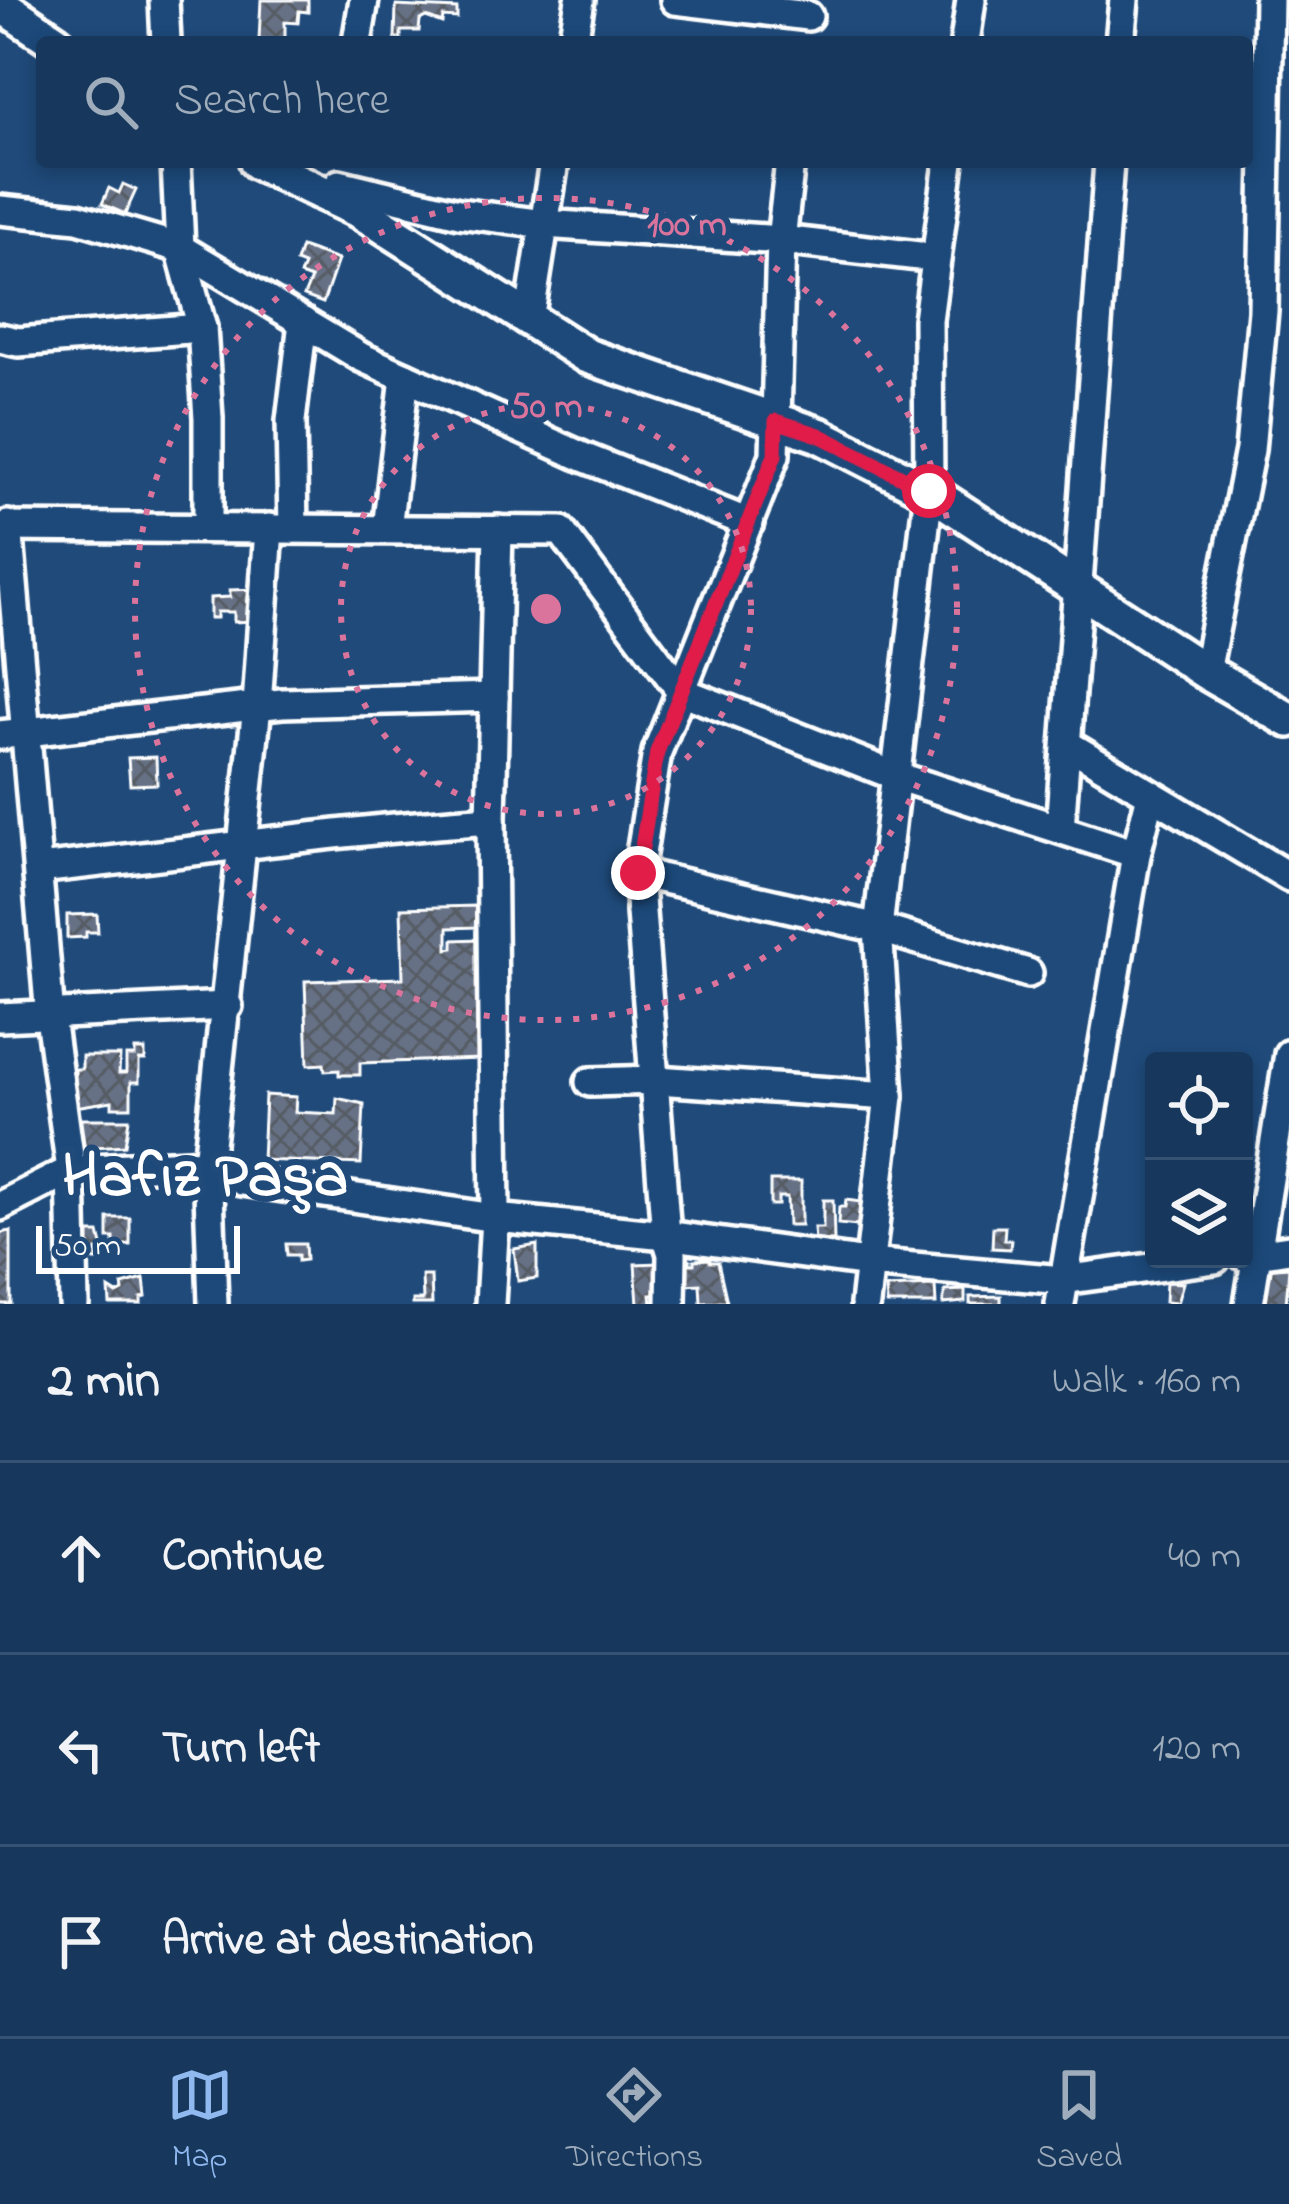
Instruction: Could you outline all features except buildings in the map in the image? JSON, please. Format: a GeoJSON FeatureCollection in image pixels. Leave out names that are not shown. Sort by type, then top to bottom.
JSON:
{"type":"FeatureCollection","features":[{"type":"Feature","properties":{"kind":"street"},"geometry":{"type":"LineString","coordinates":[[164,0],[166,36]]}},
{"type":"Feature","properties":{"kind":"street"},"geometry":{"type":"LineString","coordinates":[[358,36],[364,0]]}},
{"type":"Feature","properties":{"kind":"street"},"geometry":{"type":"LineString","coordinates":[[574,36],[580,0]]}},
{"type":"Feature","properties":{"kind":"street"},"geometry":{"type":"LineString","coordinates":[[675,0],[808,19]]}},
{"type":"Feature","properties":{"kind":"street"},"geometry":{"type":"LineString","coordinates":[[966,36],[971,0]]}},
{"type":"Feature","properties":{"kind":"street"},"geometry":{"type":"LineString","coordinates":[[1121,36],[1124,0]]}},
{"type":"Feature","properties":{"kind":"street"},"geometry":{"type":"LineString","coordinates":[[1206,672],[1276,311],[1269,0]]}},
{"type":"Feature","properties":{"kind":"street"},"geometry":{"type":"LineString","coordinates":[[0,4],[47,36]]}},
{"type":"Feature","properties":{"kind":"street"},"geometry":{"type":"LineString","coordinates":[[176,168],[180,248],[202,328],[208,528]]}},
{"type":"Feature","properties":{"kind":"street"},"geometry":{"type":"LineString","coordinates":[[282,168],[459,213],[936,258]]}},
{"type":"Feature","properties":{"kind":"street"},"geometry":{"type":"LineString","coordinates":[[529,320],[553,168]]}},
{"type":"Feature","properties":{"kind":"street"},"geometry":{"type":"LineString","coordinates":[[671,1304],[672,1254],[638,873],[657,752],[775,455],[781,240],[789,168]]}},
{"type":"Feature","properties":{"kind":"street"},"geometry":{"type":"LineString","coordinates":[[865,1304],[889,1096],[878,928],[929,491],[928,320],[948,168]]}},
{"type":"Feature","properties":{"kind":"street"},"geometry":{"type":"LineString","coordinates":[[1060,829],[1109,168]]}},
{"type":"Feature","properties":{"kind":"street"},"geometry":{"type":"LineString","coordinates":[[340,182],[529,320],[587,356],[819,435],[929,491],[1206,672],[1289,720]]}},
{"type":"Feature","properties":{"kind":"street"},"geometry":{"type":"LineString","coordinates":[[0,210],[78,218],[180,248],[361,357],[583,457],[749,523]]}},
{"type":"Feature","properties":{"kind":"street"},"geometry":{"type":"LineString","coordinates":[[213,1304],[208,1163],[303,322]]}},
{"type":"Feature","properties":{"kind":"street"},"geometry":{"type":"LineString","coordinates":[[0,338],[18,342],[202,328]]}},
{"type":"Feature","properties":{"kind":"street"},"geometry":{"type":"LineString","coordinates":[[387,530],[405,377]]}},
{"type":"Feature","properties":{"kind":"street"},"geometry":{"type":"LineString","coordinates":[[74,1304],[71,1170],[50,1017],[38,869],[13,734],[4,526],[561,531],[682,691],[896,776],[1136,854]]}},
{"type":"Feature","properties":{"kind":"street"},"geometry":{"type":"LineString","coordinates":[[490,1304],[495,1218],[491,820],[498,530]]}},
{"type":"Feature","properties":{"kind":"street"},"geometry":{"type":"LineString","coordinates":[[13,734],[257,706],[494,697]]}},
{"type":"Feature","properties":{"kind":"street"},"geometry":{"type":"LineString","coordinates":[[1066,744],[1289,877]]}},
{"type":"Feature","properties":{"kind":"street"},"geometry":{"type":"LineString","coordinates":[[1061,1292],[1136,854],[1151,795]]}},
{"type":"Feature","properties":{"kind":"street"},"geometry":{"type":"LineString","coordinates":[[38,869],[369,828],[491,820]]}},
{"type":"Feature","properties":{"kind":"street"},"geometry":{"type":"LineString","coordinates":[[638,873],[878,928],[1028,973]]}},
{"type":"Feature","properties":{"kind":"street"},"geometry":{"type":"LineString","coordinates":[[0,1017],[228,1006]]}},
{"type":"Feature","properties":{"kind":"street"},"geometry":{"type":"LineString","coordinates":[[1253,1244],[1289,1054]]}},
{"type":"Feature","properties":{"kind":"street"},"geometry":{"type":"LineString","coordinates":[[590,1082],[657,1080],[889,1096]]}},
{"type":"Feature","properties":{"kind":"street"},"geometry":{"type":"LineString","coordinates":[[0,1206],[71,1170],[208,1163],[242,1181],[1061,1292],[1173,1268]]}},
{"type":"Feature","properties":{"kind":"street"},"geometry":{"type":"LineString","coordinates":[[1253,1255],[1289,1249]]}},
{"type":"Feature","properties":{"kind":"street"},"geometry":{"type":"LineString","coordinates":[[1249,1304],[1250,1268]]}},
{"type":"Feature","properties":{"kind":"district","name":"Hafız Paşa"},"geometry":{"type":"Point","coordinates":[205,1180]}},
{"type":"Feature","properties":{"kind":"route"},"geometry":{"type":"LineString","coordinates":[[638,873],[657,752],[775,455],[776,421],[819,435],[929,491]]}}]}
